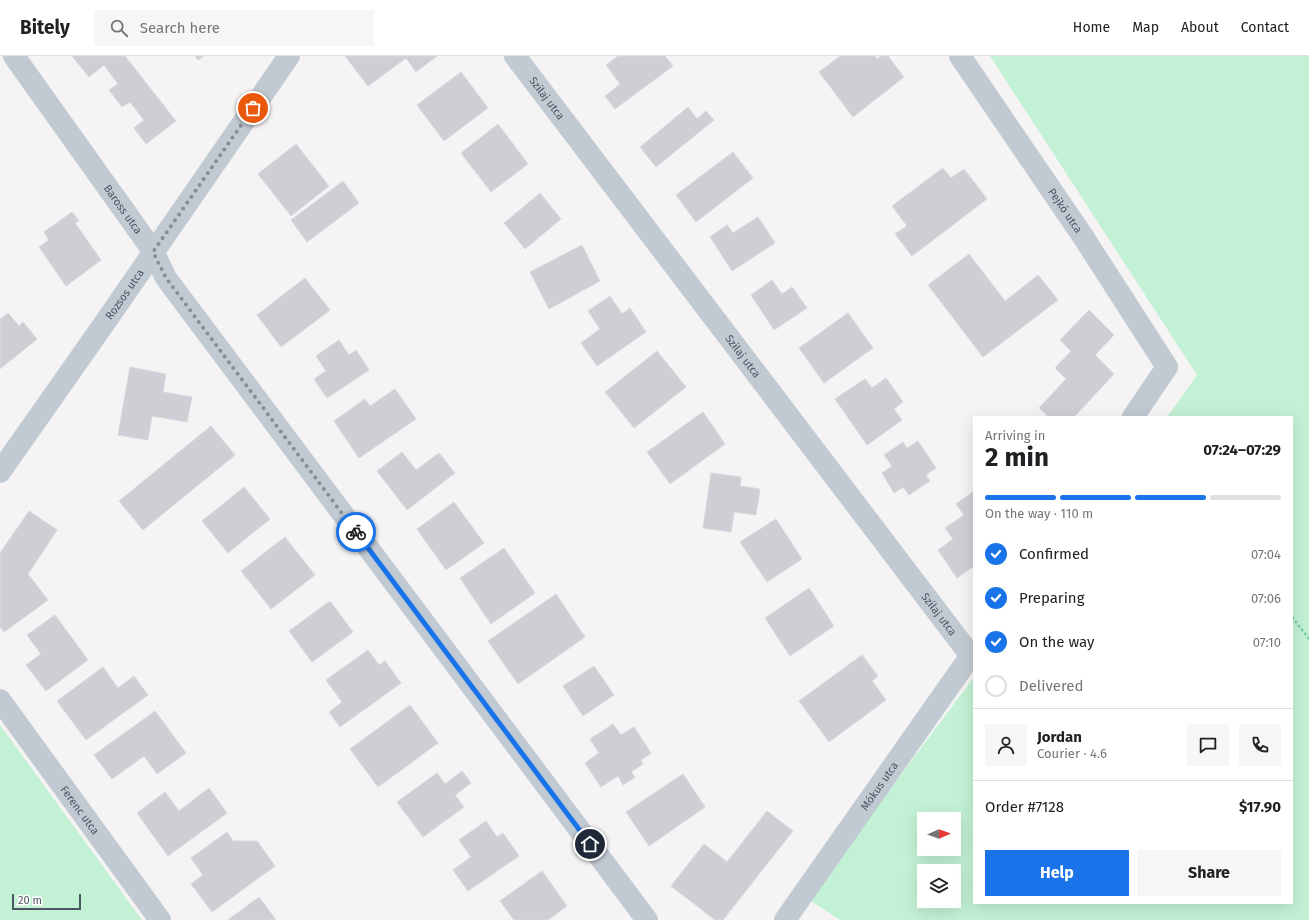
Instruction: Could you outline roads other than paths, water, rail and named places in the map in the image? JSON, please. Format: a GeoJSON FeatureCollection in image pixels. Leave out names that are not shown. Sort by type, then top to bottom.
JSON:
{"type":"FeatureCollection","features":[{"type":"Feature","properties":{"kind":"street","name":"Baross utca"},"geometry":{"type":"LineString","coordinates":[[14,56],[153,252],[166,278],[647,920]]}},
{"type":"Feature","properties":{"kind":"street","name":"Rozsos utca"},"geometry":{"type":"LineString","coordinates":[[0,472],[289,56]]}},
{"type":"Feature","properties":{"kind":"street","name":"Szilaj utca"},"geometry":{"type":"LineString","coordinates":[[515,56],[972,653]]}},
{"type":"Feature","properties":{"kind":"street","name":"Pejkó utca"},"geometry":{"type":"LineString","coordinates":[[960,56],[1082,235],[1167,367],[1134,416]]}},
{"type":"Feature","properties":{"kind":"street","name":"Mókus utca"},"geometry":{"type":"LineString","coordinates":[[785,920],[972,653]]}},
{"type":"Feature","properties":{"kind":"street","name":"Ferenc utca"},"geometry":{"type":"LineString","coordinates":[[0,700],[160,920]]}}]}
